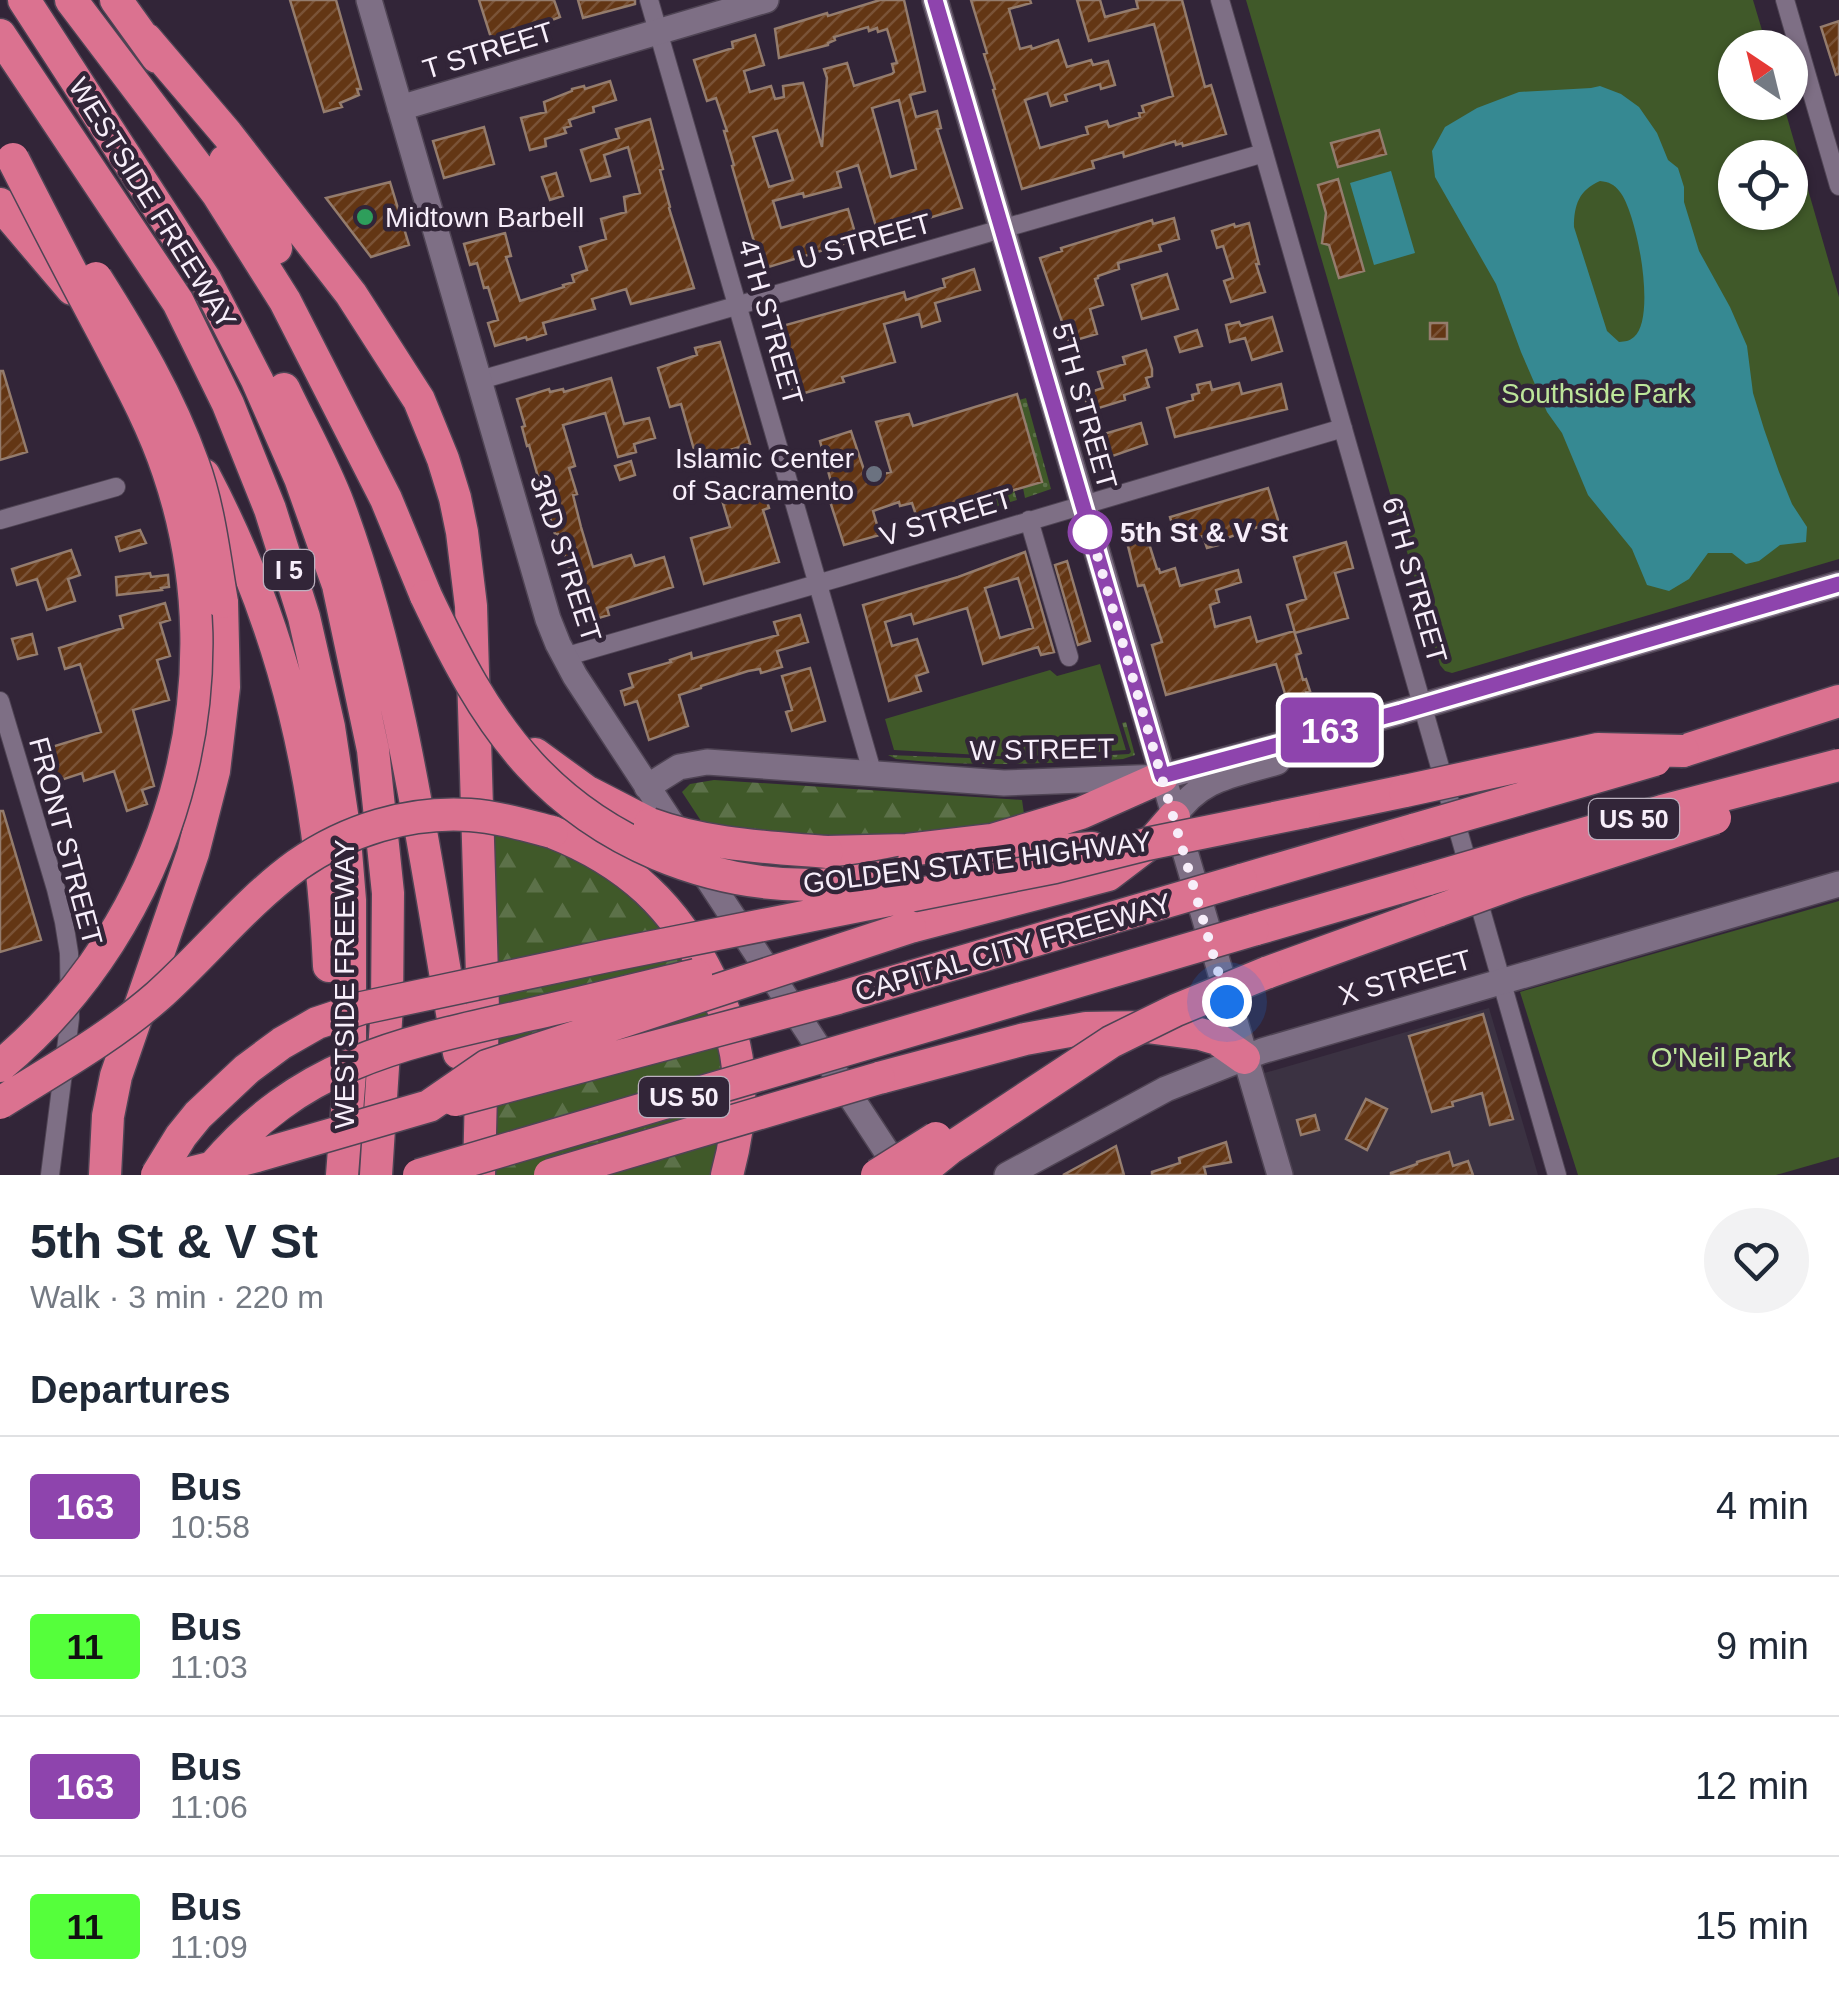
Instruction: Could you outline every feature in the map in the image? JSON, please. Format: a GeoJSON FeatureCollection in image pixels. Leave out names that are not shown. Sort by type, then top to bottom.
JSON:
{"type":"FeatureCollection","features":[{"type":"Feature","properties":{"kind":"highway","name":"WESTSIDE FREEWAY"},"geometry":{"type":"LineString","coordinates":[[24,0],[206,280],[300,478],[338,585],[373,750],[385,844],[387,1006],[376,1175]]}},
{"type":"Feature","properties":{"kind":"highway","name":"GOLDEN STATE HIGHWAY"},"geometry":{"type":"LineString","coordinates":[[71,0],[217,192],[285,301],[386,499],[426,596],[459,662],[502,730],[528,763],[568,800],[638,846],[702,870],[756,882],[813,885],[868,880],[1029,853],[1147,844],[1598,749],[1684,751]]}},
{"type":"Feature","properties":{"kind":"highway"},"geometry":{"type":"LineString","coordinates":[[116,0],[227,134],[351,294],[418,400],[447,472],[462,532],[472,606],[483,1009],[479,1175]]}},
{"type":"Feature","properties":{"kind":"highway","name":"WESTSIDE FREEWAY"},"geometry":{"type":"LineString","coordinates":[[0,34],[178,302],[228,404],[270,509],[304,617],[329,727],[350,900],[349,1088],[342,1175]]}},
{"type":"Feature","properties":{"kind":"highway"},"geometry":{"type":"LineString","coordinates":[[146,39],[247,196],[284,262],[364,423],[386,499]]}},
{"type":"Feature","properties":{"kind":"highway"},"geometry":{"type":"LineString","coordinates":[[6,150],[75,245],[164,392],[194,467],[208,518],[222,602],[224,687],[214,771],[193,853],[116,1076],[108,1116],[105,1175]]}},
{"type":"Feature","properties":{"kind":"highway"},"geometry":{"type":"LineString","coordinates":[[0,1066],[71,994],[116,934],[153,863],[179,787],[194,708],[197,628],[188,548],[168,470],[136,396],[6,150]]}},
{"type":"Feature","properties":{"kind":"highway"},"geometry":{"type":"LineString","coordinates":[[0,204],[140,371],[186,440],[226,516],[261,598],[289,683],[309,770],[320,851],[332,1041],[327,1175]]}},
{"type":"Feature","properties":{"kind":"highway"},"geometry":{"type":"LineString","coordinates":[[239,343],[274,369],[338,503],[372,607],[399,712],[460,1053]]}},
{"type":"Feature","properties":{"kind":"highway"},"geometry":{"type":"LineString","coordinates":[[406,382],[442,493],[454,574],[463,838],[463,1134],[458,1175]]}},
{"type":"Feature","properties":{"kind":"highway","name":"CAPITAL CITY FREEWAY"},"geometry":{"type":"LineString","coordinates":[[182,1175],[838,998],[1684,751],[1839,702]]}},
{"type":"Feature","properties":{"kind":"highway"},"geometry":{"type":"LineString","coordinates":[[488,708],[550,767],[586,791],[650,824],[678,834],[732,844],[827,852],[907,850],[992,840],[1081,813],[1162,776]]}},
{"type":"Feature","properties":{"kind":"highway","name":"CAPITAL CITY FREEWAY"},"geometry":{"type":"LineString","coordinates":[[419,1175],[1644,816],[1839,765]]}},
{"type":"Feature","properties":{"kind":"highway"},"geometry":{"type":"LineString","coordinates":[[904,1173],[949,1149],[1111,1042],[1176,1010],[1266,973],[1520,881],[1839,778]]}},
{"type":"Feature","properties":{"kind":"highway"},"geometry":{"type":"LineString","coordinates":[[0,1102],[114,1031],[297,866],[331,845],[365,829],[405,819],[472,815],[552,832],[607,858],[666,909],[698,953],[725,1010],[738,1069],[734,1137],[727,1175]]}},
{"type":"Feature","properties":{"kind":"highway"},"geometry":{"type":"LineString","coordinates":[[206,1175],[270,1110],[364,1058],[437,1035],[910,926],[1108,875],[1154,840],[1174,818]]}},
{"type":"Feature","properties":{"kind":"highway"},"geometry":{"type":"LineString","coordinates":[[157,1175],[181,1136],[217,1096],[271,1052],[317,1023],[410,996],[1055,867],[1147,844]]}},
{"type":"Feature","properties":{"kind":"highway"},"geometry":{"type":"LineString","coordinates":[[429,1106],[487,1066],[910,926]]}},
{"type":"Feature","properties":{"kind":"highway"},"geometry":{"type":"LineString","coordinates":[[550,1175],[880,1078],[1025,1039],[1086,1028],[1146,1027],[1200,1034],[1224,1042],[1244,1058]]}},
{"type":"Feature","properties":{"kind":"street","name":"3RD STREET"},"geometry":{"type":"LineString","coordinates":[[369,0],[548,619],[564,656],[904,1173]]}},
{"type":"Feature","properties":{"kind":"street","name":"4TH STREET"},"geometry":{"type":"LineString","coordinates":[[649,0],[873,775]]}},
{"type":"Feature","properties":{"kind":"street","name":"T STREET"},"geometry":{"type":"LineString","coordinates":[[400,108],[766,0]]}},
{"type":"Feature","properties":{"kind":"street","name":"5TH STREET"},"geometry":{"type":"LineString","coordinates":[[935,0],[1280,1175]]}},
{"type":"Feature","properties":{"kind":"street","name":"6TH STREET"},"geometry":{"type":"LineString","coordinates":[[1220,0],[1557,1175]]}},
{"type":"Feature","properties":{"kind":"street"},"geometry":{"type":"LineString","coordinates":[[1789,1],[1839,186]]}},
{"type":"Feature","properties":{"kind":"street","name":"U STREET"},"geometry":{"type":"LineString","coordinates":[[480,380],[1264,154]]}},
{"type":"Feature","properties":{"kind":"street","name":"V STREET"},"geometry":{"type":"LineString","coordinates":[[564,656],[1343,428]]}},
{"type":"Feature","properties":{"kind":"street"},"geometry":{"type":"LineString","coordinates":[[0,520],[116,486]]}},
{"type":"Feature","properties":{"kind":"street"},"geometry":{"type":"LineString","coordinates":[[1029,520],[1069,657]]}},
{"type":"Feature","properties":{"kind":"street","name":"W STREET"},"geometry":{"type":"LineString","coordinates":[[647,787],[679,767],[696,762],[1004,783],[1162,776],[1423,706],[1839,584]]}},
{"type":"Feature","properties":{"kind":"street","name":"FRONT STREET"},"geometry":{"type":"LineString","coordinates":[[0,701],[64,922],[69,953],[70,1018],[50,1175]]}},
{"type":"Feature","properties":{"kind":"street"},"geometry":{"type":"LineString","coordinates":[[1174,818],[1200,788],[1309,752],[1336,728]]}},
{"type":"Feature","properties":{"kind":"street","name":"X STREET"},"geometry":{"type":"LineString","coordinates":[[983,1175],[1012,1172],[1166,1089],[1244,1058],[1839,884]]}},
{"type":"Feature","properties":{"kind":"shaded area"},"geometry":{"type":"Polygon","coordinates":[[[1600,86],[1621,94],[1639,107],[1657,133],[1668,160],[1678,168],[1699,251],[1747,346],[1753,393],[1764,429],[1792,504],[1807,527],[1806,542],[1780,545],[1759,561],[1746,564],[1732,553],[1708,553],[1689,579],[1669,591],[1647,585],[1632,549],[1588,495],[1562,433],[1547,412],[1496,284],[1435,177],[1432,151],[1445,127],[1477,108],[1519,92],[1600,86]],[[1600,181],[1583,194],[1574,227],[1607,331],[1619,342],[1630,340],[1641,326],[1642,265],[1626,203],[1616,187],[1600,181]]]}},
{"type":"Feature","properties":{"kind":"shaded area"},"geometry":{"type":"Polygon","coordinates":[[[1391,171],[1415,253],[1374,265],[1350,183],[1391,171]]]}},
{"type":"Feature","properties":{"kind":"shaded area"},"geometry":{"type":"Polygon","coordinates":[[[1489,1008],[1538,1175],[1290,1175],[1261,1074],[1489,1008]]]}},
{"type":"Feature","properties":{"kind":"green space","name":"Southside Park"},"geometry":{"type":"Polygon","coordinates":[[[1246,0],[1753,0],[1762,30],[1718,30],[1718,120],[1788,120],[1794,140],[1718,140],[1718,230],[1808,230],[1808,190],[1839,297],[1839,559],[1452,673],[1440,665],[1246,0]]]}},
{"type":"Feature","properties":{"kind":"green space"},"geometry":{"type":"Polygon","coordinates":[[[1026,398],[1051,489],[1025,498],[1023,488],[1042,481],[1019,400],[1026,398]]]}},
{"type":"Feature","properties":{"kind":"green space"},"geometry":{"type":"Polygon","coordinates":[[[1014,490],[1017,500],[974,513],[971,503],[1014,490]]]}},
{"type":"Feature","properties":{"kind":"green space"},"geometry":{"type":"Polygon","coordinates":[[[1100,664],[1126,750],[1014,757],[894,750],[885,719],[1050,670],[1057,676],[1100,664]]]}},
{"type":"Feature","properties":{"kind":"green space"},"geometry":{"type":"Polygon","coordinates":[[[1126,722],[1135,755],[1123,759],[981,764],[924,762],[888,755],[1028,760],[1129,754],[1122,723],[1126,722]]]}},
{"type":"Feature","properties":{"kind":"green space"},"geometry":{"type":"Polygon","coordinates":[[[714,780],[1022,800],[1025,821],[946,835],[839,837],[707,830],[682,792],[690,784],[714,780]]]}},
{"type":"Feature","properties":{"kind":"green space"},"geometry":{"type":"Polygon","coordinates":[[[491,828],[573,849],[634,894],[683,955],[725,1059],[725,1140],[711,1175],[490,1175],[501,1076],[491,828]]]}},
{"type":"Feature","properties":{"kind":"green space","name":"O'Neil Park"},"geometry":{"type":"Polygon","coordinates":[[[1839,901],[1839,1157],[1776,1175],[1578,1175],[1520,992],[1839,901]]]}},
{"type":"Feature","properties":{"kind":"building"},"geometry":{"type":"Polygon","coordinates":[[[290,0],[336,0],[361,89],[357,89],[359,95],[340,103],[342,107],[324,112],[290,0]]]}},
{"type":"Feature","properties":{"kind":"building"},"geometry":{"type":"Polygon","coordinates":[[[479,0],[554,0],[560,17],[541,24],[543,29],[493,44],[479,0]]]}},
{"type":"Feature","properties":{"kind":"building"},"geometry":{"type":"Polygon","coordinates":[[[578,0],[635,0],[635,4],[583,18],[578,0]]]}},
{"type":"Feature","properties":{"kind":"building"},"geometry":{"type":"Polygon","coordinates":[[[880,0],[904,0],[925,91],[910,95],[916,117],[937,111],[941,128],[937,129],[962,208],[877,230],[858,165],[837,172],[841,187],[773,201],[781,228],[848,209],[856,236],[853,241],[762,269],[732,166],[727,131],[716,98],[707,101],[694,60],[733,48],[732,42],[755,35],[764,65],[744,71],[750,92],[771,86],[775,99],[784,97],[783,86],[803,83],[822,147],[827,78],[824,69],[847,63],[854,86],[892,74],[892,64],[897,63],[887,29],[878,32],[877,28],[869,31],[868,27],[834,37],[828,45],[779,58],[775,29],[827,13],[828,16],[880,0]],[[899,100],[872,108],[891,177],[916,169],[899,100]],[[777,130],[753,137],[769,187],[793,180],[777,130]]]}},
{"type":"Feature","properties":{"kind":"building"},"geometry":{"type":"Polygon","coordinates":[[[971,0],[1030,0],[1031,3],[1009,9],[1020,49],[1058,40],[1067,67],[1091,60],[1093,65],[1108,61],[1115,85],[1101,89],[1100,84],[1065,95],[1067,101],[1051,106],[1047,93],[1025,100],[1040,148],[1088,134],[1086,127],[1107,121],[1109,127],[1140,117],[1139,113],[1144,112],[1142,106],[1173,96],[1154,24],[1089,41],[1077,0],[1100,0],[1105,17],[1138,8],[1136,0],[1182,0],[1205,87],[1211,85],[1226,134],[1183,146],[1175,141],[1124,157],[1123,152],[1092,161],[1094,168],[1022,189],[971,0]]]}},
{"type":"Feature","properties":{"kind":"building"},"geometry":{"type":"Polygon","coordinates":[[[1839,21],[1839,74],[1836,75],[1821,27],[1839,21]]]}},
{"type":"Feature","properties":{"kind":"building"},"geometry":{"type":"Polygon","coordinates":[[[610,81],[616,100],[569,120],[571,126],[564,128],[566,133],[545,139],[546,146],[530,150],[521,118],[546,112],[544,102],[572,89],[610,81]]]}},
{"type":"Feature","properties":{"kind":"building"},"geometry":{"type":"Polygon","coordinates":[[[650,119],[669,208],[694,288],[631,304],[626,289],[592,299],[595,309],[543,323],[546,334],[495,346],[488,323],[498,320],[488,287],[484,288],[477,263],[470,265],[464,244],[505,233],[511,256],[506,257],[520,301],[574,282],[572,275],[587,270],[580,247],[606,239],[601,219],[626,212],[624,197],[640,193],[628,147],[604,155],[610,176],[591,181],[581,150],[619,138],[616,129],[650,119]]]}},
{"type":"Feature","properties":{"kind":"building"},"geometry":{"type":"Polygon","coordinates":[[[484,127],[494,164],[444,178],[433,141],[484,127]]]}},
{"type":"Feature","properties":{"kind":"building"},"geometry":{"type":"Polygon","coordinates":[[[1379,130],[1386,154],[1338,167],[1331,143],[1379,130]]]}},
{"type":"Feature","properties":{"kind":"building"},"geometry":{"type":"Polygon","coordinates":[[[556,173],[563,196],[550,200],[542,177],[556,173]]]}},
{"type":"Feature","properties":{"kind":"building"},"geometry":{"type":"Polygon","coordinates":[[[1338,179],[1364,271],[1339,278],[1329,245],[1322,243],[1326,213],[1318,185],[1338,179]]]}},
{"type":"Feature","properties":{"kind":"building"},"geometry":{"type":"Polygon","coordinates":[[[390,182],[409,245],[371,257],[326,198],[390,182]]]}},
{"type":"Feature","properties":{"kind":"building"},"geometry":{"type":"Polygon","coordinates":[[[1174,218],[1179,239],[1159,245],[1161,251],[1118,263],[1119,269],[1095,279],[1103,305],[1090,309],[1097,334],[1069,342],[1040,258],[1152,220],[1153,224],[1174,218]]]}},
{"type":"Feature","properties":{"kind":"building"},"geometry":{"type":"Polygon","coordinates":[[[1249,223],[1265,292],[1231,302],[1224,281],[1233,278],[1223,246],[1217,248],[1212,231],[1249,223]]]}},
{"type":"Feature","properties":{"kind":"building"},"geometry":{"type":"Polygon","coordinates":[[[974,269],[980,290],[935,303],[940,321],[922,327],[919,314],[884,324],[895,362],[794,396],[775,328],[904,292],[906,300],[945,287],[943,279],[974,269]]]}},
{"type":"Feature","properties":{"kind":"building"},"geometry":{"type":"Polygon","coordinates":[[[1167,274],[1178,309],[1142,319],[1132,285],[1167,274]]]}},
{"type":"Feature","properties":{"kind":"building"},"geometry":{"type":"Polygon","coordinates":[[[1272,317],[1282,351],[1252,360],[1245,338],[1230,342],[1226,325],[1239,322],[1241,326],[1272,317]]]}},
{"type":"Feature","properties":{"kind":"building"},"geometry":{"type":"Polygon","coordinates":[[[1430,323],[1447,323],[1447,339],[1430,339],[1430,323]]]}},
{"type":"Feature","properties":{"kind":"building"},"geometry":{"type":"Polygon","coordinates":[[[1197,330],[1202,346],[1180,352],[1175,337],[1197,330]]]}},
{"type":"Feature","properties":{"kind":"building"},"geometry":{"type":"Polygon","coordinates":[[[720,342],[750,444],[697,460],[681,404],[670,407],[658,368],[697,355],[695,348],[720,342]]]}},
{"type":"Feature","properties":{"kind":"building"},"geometry":{"type":"Polygon","coordinates":[[[1146,350],[1152,369],[1152,376],[1146,378],[1149,387],[1124,395],[1125,400],[1089,411],[1084,394],[1103,388],[1098,372],[1125,364],[1123,357],[1146,350]]]}},
{"type":"Feature","properties":{"kind":"building"},"geometry":{"type":"Polygon","coordinates":[[[0,371],[27,452],[0,460],[0,371]]]}},
{"type":"Feature","properties":{"kind":"building"},"geometry":{"type":"Polygon","coordinates":[[[611,378],[624,424],[649,418],[655,438],[634,444],[636,452],[618,457],[605,413],[563,425],[575,466],[569,468],[581,527],[593,567],[631,555],[635,566],[664,557],[673,587],[607,608],[609,615],[582,623],[541,476],[538,477],[527,446],[517,399],[549,389],[564,392],[611,378]]]}},
{"type":"Feature","properties":{"kind":"building"},"geometry":{"type":"Polygon","coordinates":[[[1210,382],[1212,390],[1239,383],[1242,394],[1281,384],[1287,409],[1175,437],[1167,408],[1193,400],[1192,395],[1199,393],[1197,385],[1210,382]]]}},
{"type":"Feature","properties":{"kind":"building"},"geometry":{"type":"Polygon","coordinates":[[[1017,394],[1042,482],[917,518],[912,503],[900,506],[899,502],[873,511],[880,535],[844,545],[828,495],[834,493],[820,441],[851,431],[867,479],[891,472],[876,422],[909,414],[913,426],[1017,394]]]}},
{"type":"Feature","properties":{"kind":"building"},"geometry":{"type":"Polygon","coordinates":[[[1141,423],[1147,444],[1104,459],[1097,436],[1141,423]]]}},
{"type":"Feature","properties":{"kind":"building"},"geometry":{"type":"Polygon","coordinates":[[[631,461],[635,475],[620,480],[615,466],[631,461]]]}},
{"type":"Feature","properties":{"kind":"building"},"geometry":{"type":"Polygon","coordinates":[[[763,488],[769,508],[763,510],[779,562],[704,584],[691,538],[730,527],[722,500],[763,488]]]}},
{"type":"Feature","properties":{"kind":"building"},"geometry":{"type":"Polygon","coordinates":[[[1268,488],[1278,520],[1207,548],[1203,536],[1178,544],[1170,517],[1268,488]]]}},
{"type":"Feature","properties":{"kind":"building"},"geometry":{"type":"Polygon","coordinates":[[[1144,528],[1157,569],[1160,573],[1175,568],[1180,586],[1238,570],[1241,582],[1216,590],[1219,602],[1210,605],[1215,627],[1250,617],[1257,642],[1294,631],[1301,653],[1296,655],[1310,691],[1306,692],[1308,701],[1289,707],[1276,664],[1166,695],[1152,645],[1162,642],[1144,585],[1138,586],[1125,534],[1144,528]]]}},
{"type":"Feature","properties":{"kind":"building"},"geometry":{"type":"Polygon","coordinates":[[[140,530],[146,543],[120,551],[116,537],[140,530]]]}},
{"type":"Feature","properties":{"kind":"building"},"geometry":{"type":"Polygon","coordinates":[[[1346,542],[1353,568],[1335,573],[1348,618],[1295,633],[1287,605],[1306,599],[1294,557],[1346,542]]]}},
{"type":"Feature","properties":{"kind":"building"},"geometry":{"type":"Polygon","coordinates":[[[71,550],[80,575],[68,579],[75,601],[47,610],[37,579],[17,585],[12,569],[71,550]]]}},
{"type":"Feature","properties":{"kind":"building"},"geometry":{"type":"Polygon","coordinates":[[[1025,552],[1054,652],[1041,655],[1038,647],[983,664],[967,608],[914,624],[911,614],[885,622],[892,646],[917,639],[928,672],[916,676],[921,691],[889,701],[863,605],[1025,552]],[[1018,578],[985,588],[1000,638],[1033,628],[1018,578]]]}},
{"type":"Feature","properties":{"kind":"building"},"geometry":{"type":"Polygon","coordinates":[[[1067,561],[1090,641],[1078,645],[1055,565],[1067,561]]]}},
{"type":"Feature","properties":{"kind":"building"},"geometry":{"type":"Polygon","coordinates":[[[150,573],[151,577],[168,575],[169,587],[117,595],[116,577],[150,573]]]}},
{"type":"Feature","properties":{"kind":"building"},"geometry":{"type":"Polygon","coordinates":[[[165,603],[170,620],[160,623],[170,656],[157,660],[169,700],[133,710],[154,786],[142,790],[147,804],[127,811],[114,771],[84,781],[82,773],[55,782],[45,749],[101,732],[80,664],[65,669],[59,648],[123,628],[120,616],[165,603]]]}},
{"type":"Feature","properties":{"kind":"building"},"geometry":{"type":"Polygon","coordinates":[[[800,615],[808,642],[777,651],[782,667],[761,673],[760,669],[748,671],[679,695],[688,726],[649,740],[637,701],[625,705],[621,691],[633,687],[629,674],[691,653],[692,659],[778,635],[774,622],[800,615]]]}},
{"type":"Feature","properties":{"kind":"building"},"geometry":{"type":"Polygon","coordinates":[[[32,634],[37,654],[18,659],[12,639],[32,634]]]}},
{"type":"Feature","properties":{"kind":"building"},"geometry":{"type":"Polygon","coordinates":[[[810,668],[825,721],[792,731],[786,712],[792,710],[782,676],[810,668]]]}},
{"type":"Feature","properties":{"kind":"building"},"geometry":{"type":"Polygon","coordinates":[[[0,811],[41,940],[0,952],[0,811]]]}},
{"type":"Feature","properties":{"kind":"building"},"geometry":{"type":"Polygon","coordinates":[[[1483,1014],[1513,1119],[1490,1125],[1482,1093],[1432,1112],[1409,1036],[1483,1014]]]}},
{"type":"Feature","properties":{"kind":"building"},"geometry":{"type":"Polygon","coordinates":[[[1366,1099],[1387,1109],[1367,1150],[1346,1139],[1366,1099]]]}},
{"type":"Feature","properties":{"kind":"building"},"geometry":{"type":"Polygon","coordinates":[[[1315,1115],[1319,1130],[1301,1135],[1297,1120],[1315,1115]]]}},
{"type":"Feature","properties":{"kind":"building"},"geometry":{"type":"Polygon","coordinates":[[[1226,1142],[1231,1162],[1204,1167],[1206,1175],[1152,1175],[1180,1163],[1179,1158],[1226,1142]]]}},
{"type":"Feature","properties":{"kind":"building"},"geometry":{"type":"Polygon","coordinates":[[[1116,1146],[1124,1175],[1063,1175],[1116,1146]]]}},
{"type":"Feature","properties":{"kind":"building"},"geometry":{"type":"Polygon","coordinates":[[[1449,1152],[1453,1166],[1468,1161],[1473,1175],[1391,1175],[1417,1162],[1449,1152]]]}},
{"type":"Feature","properties":{"kind":"bus line","name":"163"},"geometry":{"type":"LineString","coordinates":[[935,0],[1162,776],[1401,712],[1839,584]]}},
{"type":"Feature","properties":{"kind":"place","name":"Midtown Barbell"},"geometry":{"type":"Point","coordinates":[365,217]}},
{"type":"Feature","properties":{"kind":"place","name":"Islamic Center of Sacramento"},"geometry":{"type":"Point","coordinates":[874,474]}},
{"type":"Feature","properties":{"kind":"place","name":"5th St & V St"},"geometry":{"type":"Point","coordinates":[1090,532]}},
{"type":"Feature","properties":{"kind":"route"},"geometry":{"type":"LineString","coordinates":[[1090,532],[1089,527],[1227,1002]]}}]}
